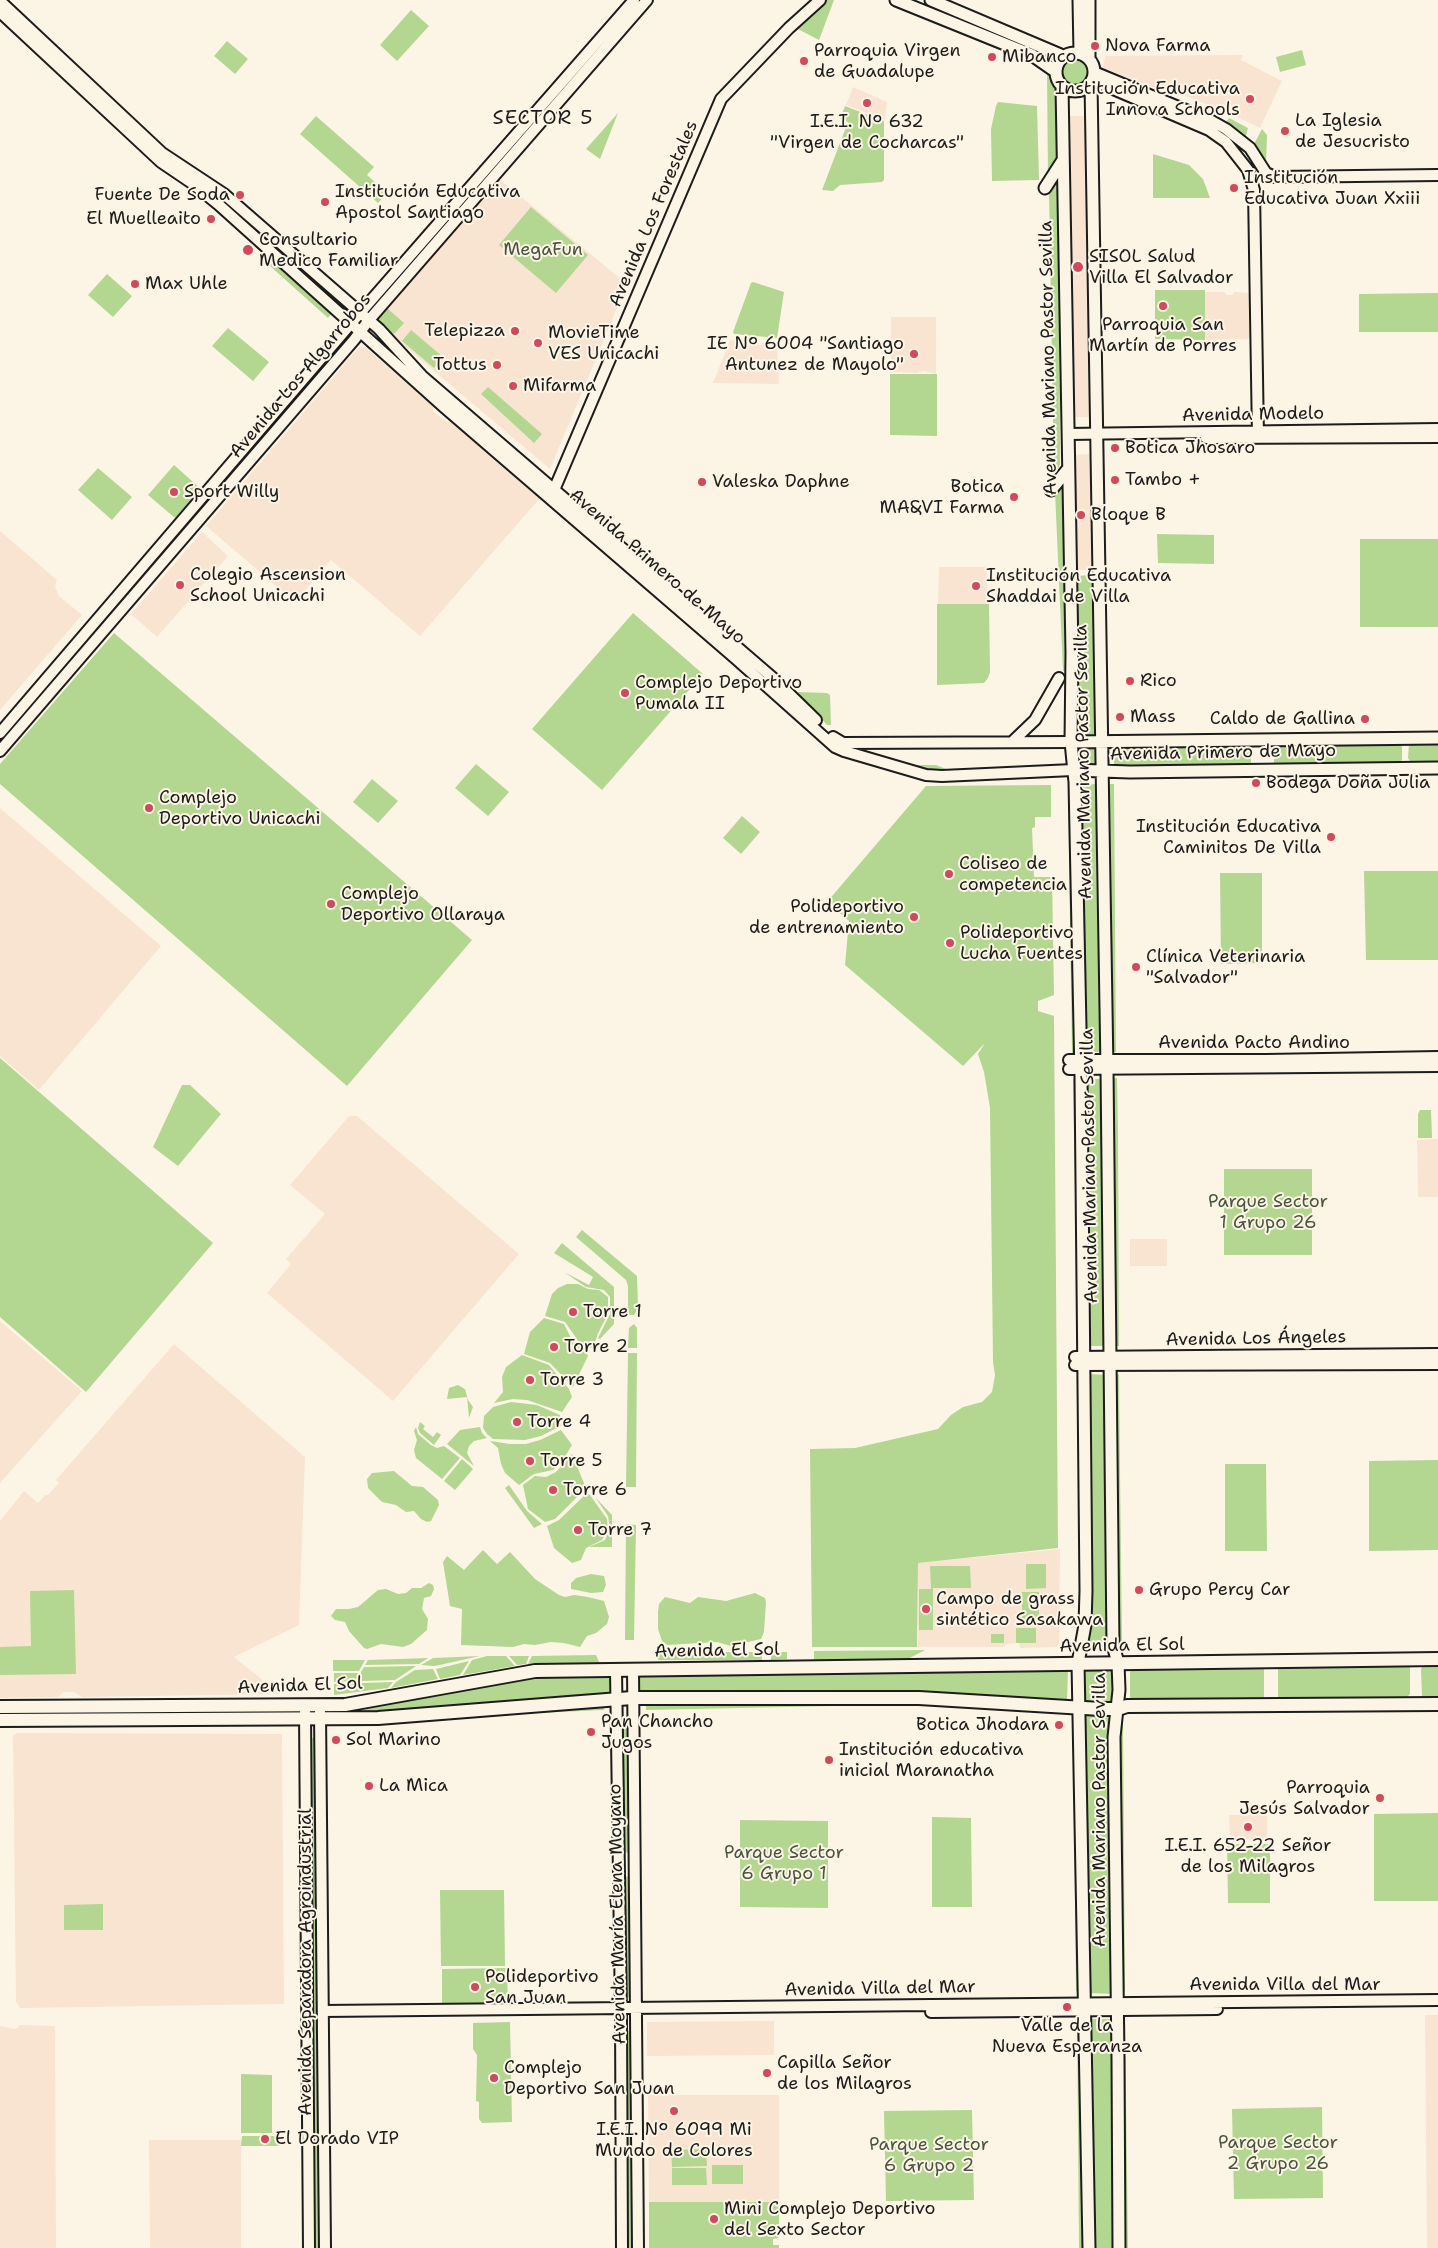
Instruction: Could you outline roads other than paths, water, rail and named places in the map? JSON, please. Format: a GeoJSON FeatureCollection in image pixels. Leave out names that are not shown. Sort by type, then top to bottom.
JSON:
{"type":"FeatureCollection","features":[{"type":"Feature","properties":{"kind":"main road"},"geometry":{"type":"LineString","coordinates":[[896,0],[1032,55],[1055,71]]}},
{"type":"Feature","properties":{"kind":"main road"},"geometry":{"type":"LineString","coordinates":[[931,0],[1063,56]]}},
{"type":"Feature","properties":{"kind":"main road"},"geometry":{"type":"LineString","coordinates":[[1079,0],[1084,56],[1092,79],[1078,91],[1067,90],[1056,77],[1055,71],[1059,60],[1063,56],[1074,52],[1084,56]]}},
{"type":"Feature","properties":{"kind":"main road"},"geometry":{"type":"LineString","coordinates":[[1084,56],[1088,0]]}},
{"type":"Feature","properties":{"kind":"main road","name":"Avenida Mariano Pastor Sevilla"},"geometry":{"type":"LineString","coordinates":[[1092,79],[1114,1645],[1118,1663],[1118,1709],[1114,1737],[1119,2248]]}},
{"type":"Feature","properties":{"kind":"main road","name":"Avenida Mariano Pastor Sevilla"},"geometry":{"type":"LineString","coordinates":[[1062,86],[1071,742],[1073,770],[1075,1064],[1085,1625],[1078,1663],[1089,2248]]}},
{"type":"Feature","properties":{"kind":"main road"},"geometry":{"type":"LineString","coordinates":[[1045,188],[1063,160]]}},
{"type":"Feature","properties":{"kind":"main road"},"geometry":{"type":"LineString","coordinates":[[1051,490],[1068,470]]}},
{"type":"Feature","properties":{"kind":"main road","name":"Avenida Primero de Mayo"},"geometry":{"type":"LineString","coordinates":[[1071,742],[1438,738]]}},
{"type":"Feature","properties":{"kind":"main road","name":"Avenida Primero de Mayo"},"geometry":{"type":"LineString","coordinates":[[1073,770],[1102,772],[1438,768]]}},
{"type":"Feature","properties":{"kind":"main road","name":"Avenida El Sol"},"geometry":{"type":"LineString","coordinates":[[0,1707],[305,1706],[354,1703],[524,1672],[1438,1659]]}},
{"type":"Feature","properties":{"kind":"main road","name":"Avenida El Sol"},"geometry":{"type":"LineString","coordinates":[[0,1720],[378,1718],[632,1698],[919,1698],[1118,1709],[1127,1706],[1438,1704]]}},
{"type":"Feature","properties":{"kind":"street","name":"Avenida Los Algarrobos"},"geometry":{"type":"LineString","coordinates":[[0,733],[360,313],[634,0]]}},
{"type":"Feature","properties":{"kind":"street","name":"Avenida Los Algarrobos"},"geometry":{"type":"LineString","coordinates":[[0,751],[362,331],[368,320],[647,0]]}},
{"type":"Feature","properties":{"kind":"street","name":"Avenida Los Forestales"},"geometry":{"type":"LineString","coordinates":[[551,494],[721,99],[789,28],[820,0]]}},
{"type":"Feature","properties":{"kind":"street","name":"Avenida Primero de Mayo"},"geometry":{"type":"LineString","coordinates":[[0,1],[162,153],[224,194],[368,320],[422,376],[551,494],[835,747],[851,754],[926,775],[942,776],[1073,770]]}},
{"type":"Feature","properties":{"kind":"street","name":"Avenida Primero de Mayo"},"geometry":{"type":"LineString","coordinates":[[0,12],[161,162],[192,182],[218,204],[362,331],[444,407],[773,678],[837,740],[843,743],[1071,742]]}},
{"type":"Feature","properties":{"kind":"street"},"geometry":{"type":"LineString","coordinates":[[1092,79],[1210,120],[1226,129],[1250,148],[1266,173],[1275,177],[1438,176]]}},
{"type":"Feature","properties":{"kind":"street"},"geometry":{"type":"LineString","coordinates":[[1092,79],[1218,135],[1235,151],[1248,170],[1254,190],[1258,434]]}},
{"type":"Feature","properties":{"kind":"street","name":"Avenida Modelo"},"geometry":{"type":"LineString","coordinates":[[1068,436],[1438,430]]}},
{"type":"Feature","properties":{"kind":"street","name":"Avenida Modelo"},"geometry":{"type":"LineString","coordinates":[[1258,434],[1438,437]]}},
{"type":"Feature","properties":{"kind":"street"},"geometry":{"type":"LineString","coordinates":[[227,468],[237,476]]}},
{"type":"Feature","properties":{"kind":"street"},"geometry":{"type":"LineString","coordinates":[[1012,742],[1034,720],[1059,678]]}},
{"type":"Feature","properties":{"kind":"street","name":"Avenida Pacto Andino"},"geometry":{"type":"LineString","coordinates":[[1107,1064],[1438,1057]]}},
{"type":"Feature","properties":{"kind":"street","name":"Avenida Pacto Andino"},"geometry":{"type":"LineString","coordinates":[[1075,1064],[1438,1066]]}},
{"type":"Feature","properties":{"kind":"street","name":"Avenida Los Ángeles"},"geometry":{"type":"LineString","coordinates":[[1110,1361],[1438,1354]]}},
{"type":"Feature","properties":{"kind":"street","name":"Avenida Los Ángeles"},"geometry":{"type":"LineString","coordinates":[[1080,1361],[1438,1364]]}},
{"type":"Feature","properties":{"kind":"street","name":"Avenida María Elena Moyano"},"geometry":{"type":"LineString","coordinates":[[632,1669],[638,2248]]}},
{"type":"Feature","properties":{"kind":"street","name":"Avenida María Elena Moyano"},"geometry":{"type":"LineString","coordinates":[[616,1670],[622,2248]]}},
{"type":"Feature","properties":{"kind":"street","name":"Avenida Separadora Agroindustrial"},"geometry":{"type":"LineString","coordinates":[[320,1705],[325,2248]]}},
{"type":"Feature","properties":{"kind":"street","name":"Avenida Separadora Agroindustrial"},"geometry":{"type":"LineString","coordinates":[[305,1706],[309,2248]]}},
{"type":"Feature","properties":{"kind":"street","name":"Avenida Villa del Mar"},"geometry":{"type":"LineString","coordinates":[[1117,2006],[1438,2000]]}},
{"type":"Feature","properties":{"kind":"street","name":"Avenida Villa del Mar"},"geometry":{"type":"LineString","coordinates":[[323,2013],[1083,2006],[1438,2007]]}},
{"type":"Feature","properties":{"kind":"place","name":"Nova Farma"},"geometry":{"type":"Point","coordinates":[1095,46]}},
{"type":"Feature","properties":{"kind":"place","name":"Mibanco"},"geometry":{"type":"Point","coordinates":[992,57]}},
{"type":"Feature","properties":{"kind":"place","name":"Parroquia Virgen de Guadalupe"},"geometry":{"type":"Point","coordinates":[804,61]}},
{"type":"Feature","properties":{"kind":"place","name":"Institución Educativa Innova Schools"},"geometry":{"type":"Point","coordinates":[1250,99]}},
{"type":"Feature","properties":{"kind":"place","name":"I.E.I. N° 632 \"Virgen de Cocharcas\""},"geometry":{"type":"Point","coordinates":[867,103]}},
{"type":"Feature","properties":{"kind":"place","name":"La Iglesia de Jesucristo"},"geometry":{"type":"Point","coordinates":[1285,131]}},
{"type":"Feature","properties":{"kind":"place","name":"Institución Educativa Juan Xxiii"},"geometry":{"type":"Point","coordinates":[1234,188]}},
{"type":"Feature","properties":{"kind":"place","name":"Fuente De Soda"},"geometry":{"type":"Point","coordinates":[240,195]}},
{"type":"Feature","properties":{"kind":"place","name":"Institución Educativa Apostol Santiago"},"geometry":{"type":"Point","coordinates":[325,202]}},
{"type":"Feature","properties":{"kind":"place","name":"El Muelleaito"},"geometry":{"type":"Point","coordinates":[211,219]}},
{"type":"Feature","properties":{"kind":"place","name":"Consultario Medico Familiar"},"geometry":{"type":"Point","coordinates":[248,250]}},
{"type":"Feature","properties":{"kind":"place","name":"SISOL Salud Villa El Salvador"},"geometry":{"type":"Point","coordinates":[1078,267]}},
{"type":"Feature","properties":{"kind":"place","name":"Max Uhle"},"geometry":{"type":"Point","coordinates":[135,284]}},
{"type":"Feature","properties":{"kind":"place","name":"Parroquia San Martín de Porres"},"geometry":{"type":"Point","coordinates":[1163,306]}},
{"type":"Feature","properties":{"kind":"place","name":"Telepizza"},"geometry":{"type":"Point","coordinates":[515,331]}},
{"type":"Feature","properties":{"kind":"place","name":"MovieTime VES Unicachi"},"geometry":{"type":"Point","coordinates":[538,343]}},
{"type":"Feature","properties":{"kind":"place","name":"IE N° 6004 \"Santiago Antunez de Mayolo\""},"geometry":{"type":"Point","coordinates":[914,354]}},
{"type":"Feature","properties":{"kind":"place","name":"Tottus"},"geometry":{"type":"Point","coordinates":[497,365]}},
{"type":"Feature","properties":{"kind":"place","name":"Mifarma"},"geometry":{"type":"Point","coordinates":[513,386]}},
{"type":"Feature","properties":{"kind":"place","name":"Botica Jhosaro"},"geometry":{"type":"Point","coordinates":[1115,448]}},
{"type":"Feature","properties":{"kind":"place","name":"Tambo +"},"geometry":{"type":"Point","coordinates":[1115,480]}},
{"type":"Feature","properties":{"kind":"place","name":"Valeska Daphne"},"geometry":{"type":"Point","coordinates":[702,482]}},
{"type":"Feature","properties":{"kind":"place","name":"Sport Willy"},"geometry":{"type":"Point","coordinates":[174,492]}},
{"type":"Feature","properties":{"kind":"place","name":"Botica MA&VI Farma"},"geometry":{"type":"Point","coordinates":[1014,497]}},
{"type":"Feature","properties":{"kind":"place","name":"Bloque B"},"geometry":{"type":"Point","coordinates":[1081,515]}},
{"type":"Feature","properties":{"kind":"place","name":"Colegio Ascension School Unicachi"},"geometry":{"type":"Point","coordinates":[180,585]}},
{"type":"Feature","properties":{"kind":"place","name":"Institución Educativa Shaddai de Villa"},"geometry":{"type":"Point","coordinates":[976,586]}},
{"type":"Feature","properties":{"kind":"place","name":"Rico"},"geometry":{"type":"Point","coordinates":[1130,681]}},
{"type":"Feature","properties":{"kind":"place","name":"Complejo Deportivo Pumala II"},"geometry":{"type":"Point","coordinates":[625,693]}},
{"type":"Feature","properties":{"kind":"place","name":"Mass"},"geometry":{"type":"Point","coordinates":[1120,717]}},
{"type":"Feature","properties":{"kind":"place","name":"Caldo de Gallina"},"geometry":{"type":"Point","coordinates":[1365,719]}},
{"type":"Feature","properties":{"kind":"place","name":"Bodega Doña Julia"},"geometry":{"type":"Point","coordinates":[1256,783]}},
{"type":"Feature","properties":{"kind":"place","name":"Complejo Deportivo Unicachi"},"geometry":{"type":"Point","coordinates":[149,808]}},
{"type":"Feature","properties":{"kind":"place","name":"Institución Educativa Caminitos De Villa"},"geometry":{"type":"Point","coordinates":[1331,837]}},
{"type":"Feature","properties":{"kind":"place","name":"Coliseo de competencia"},"geometry":{"type":"Point","coordinates":[949,874]}},
{"type":"Feature","properties":{"kind":"place","name":"Complejo Deportivo Ollaraya"},"geometry":{"type":"Point","coordinates":[331,904]}},
{"type":"Feature","properties":{"kind":"place","name":"Polideportivo de entrenamiento"},"geometry":{"type":"Point","coordinates":[914,917]}},
{"type":"Feature","properties":{"kind":"place","name":"Polideportivo Lucha Fuentes"},"geometry":{"type":"Point","coordinates":[950,943]}},
{"type":"Feature","properties":{"kind":"place","name":"Clínica Veterinaria \"Salvador\""},"geometry":{"type":"Point","coordinates":[1136,967]}},
{"type":"Feature","properties":{"kind":"place","name":"Torre 1"},"geometry":{"type":"Point","coordinates":[573,1312]}},
{"type":"Feature","properties":{"kind":"place","name":"Torre 2"},"geometry":{"type":"Point","coordinates":[554,1347]}},
{"type":"Feature","properties":{"kind":"place","name":"Torre 3"},"geometry":{"type":"Point","coordinates":[530,1380]}},
{"type":"Feature","properties":{"kind":"place","name":"Torre 4"},"geometry":{"type":"Point","coordinates":[517,1422]}},
{"type":"Feature","properties":{"kind":"place","name":"Torre 5"},"geometry":{"type":"Point","coordinates":[530,1461]}},
{"type":"Feature","properties":{"kind":"place","name":"Torre 6"},"geometry":{"type":"Point","coordinates":[553,1490]}},
{"type":"Feature","properties":{"kind":"place","name":"Torre 7"},"geometry":{"type":"Point","coordinates":[578,1530]}},
{"type":"Feature","properties":{"kind":"place","name":"Grupo Percy Car"},"geometry":{"type":"Point","coordinates":[1139,1590]}},
{"type":"Feature","properties":{"kind":"place","name":"Campo de grass sintético Sasakawa"},"geometry":{"type":"Point","coordinates":[926,1609]}},
{"type":"Feature","properties":{"kind":"place","name":"Botica Jhodara"},"geometry":{"type":"Point","coordinates":[1059,1725]}},
{"type":"Feature","properties":{"kind":"place","name":"Pan Chancho Jugos"},"geometry":{"type":"Point","coordinates":[591,1732]}},
{"type":"Feature","properties":{"kind":"place","name":"Sol Marino"},"geometry":{"type":"Point","coordinates":[336,1740]}},
{"type":"Feature","properties":{"kind":"place","name":"Institución educativa inicial Maranatha"},"geometry":{"type":"Point","coordinates":[829,1760]}},
{"type":"Feature","properties":{"kind":"place","name":"La Mica"},"geometry":{"type":"Point","coordinates":[369,1786]}},
{"type":"Feature","properties":{"kind":"place","name":"Parroquia Jesús Salvador"},"geometry":{"type":"Point","coordinates":[1380,1798]}},
{"type":"Feature","properties":{"kind":"place","name":"I.E.I. 652-22 Señor de los Milagros"},"geometry":{"type":"Point","coordinates":[1248,1827]}},
{"type":"Feature","properties":{"kind":"place","name":"Polideportivo San Juan"},"geometry":{"type":"Point","coordinates":[475,1987]}},
{"type":"Feature","properties":{"kind":"place","name":"Valle de la Nueva Esperanza"},"geometry":{"type":"Point","coordinates":[1067,2007]}},
{"type":"Feature","properties":{"kind":"place","name":"Capilla Señor de los Milagros"},"geometry":{"type":"Point","coordinates":[767,2073]}},
{"type":"Feature","properties":{"kind":"place","name":"Complejo Deportivo San Juan"},"geometry":{"type":"Point","coordinates":[494,2078]}},
{"type":"Feature","properties":{"kind":"place","name":"I.E.I. N° 6099 Mi Mundo de Colores"},"geometry":{"type":"Point","coordinates":[674,2111]}},
{"type":"Feature","properties":{"kind":"place","name":"El Dorado VIP"},"geometry":{"type":"Point","coordinates":[265,2139]}},
{"type":"Feature","properties":{"kind":"place","name":"Mini Complejo Deportivo del Sexto Sector"},"geometry":{"type":"Point","coordinates":[714,2219]}},
{"type":"Feature","properties":{"kind":"district","name":"SECTOR 5"},"geometry":{"type":"Point","coordinates":[543,119]}},
{"type":"Feature","properties":{"kind":"park label","name":"MegaFun"},"geometry":{"type":"Point","coordinates":[543,250]}},
{"type":"Feature","properties":{"kind":"park label","name":"Parque Sector 1 Grupo 26"},"geometry":{"type":"Point","coordinates":[1268,1212]}},
{"type":"Feature","properties":{"kind":"park label","name":"Parque Sector 6 Grupo 1"},"geometry":{"type":"Point","coordinates":[784,1864]}},
{"type":"Feature","properties":{"kind":"park label","name":"Parque Sector 2 Grupo 26"},"geometry":{"type":"Point","coordinates":[1278,2153]}},
{"type":"Feature","properties":{"kind":"park label","name":"Parque Sector 6 Grupo 2"},"geometry":{"type":"Point","coordinates":[929,2155]}}]}
